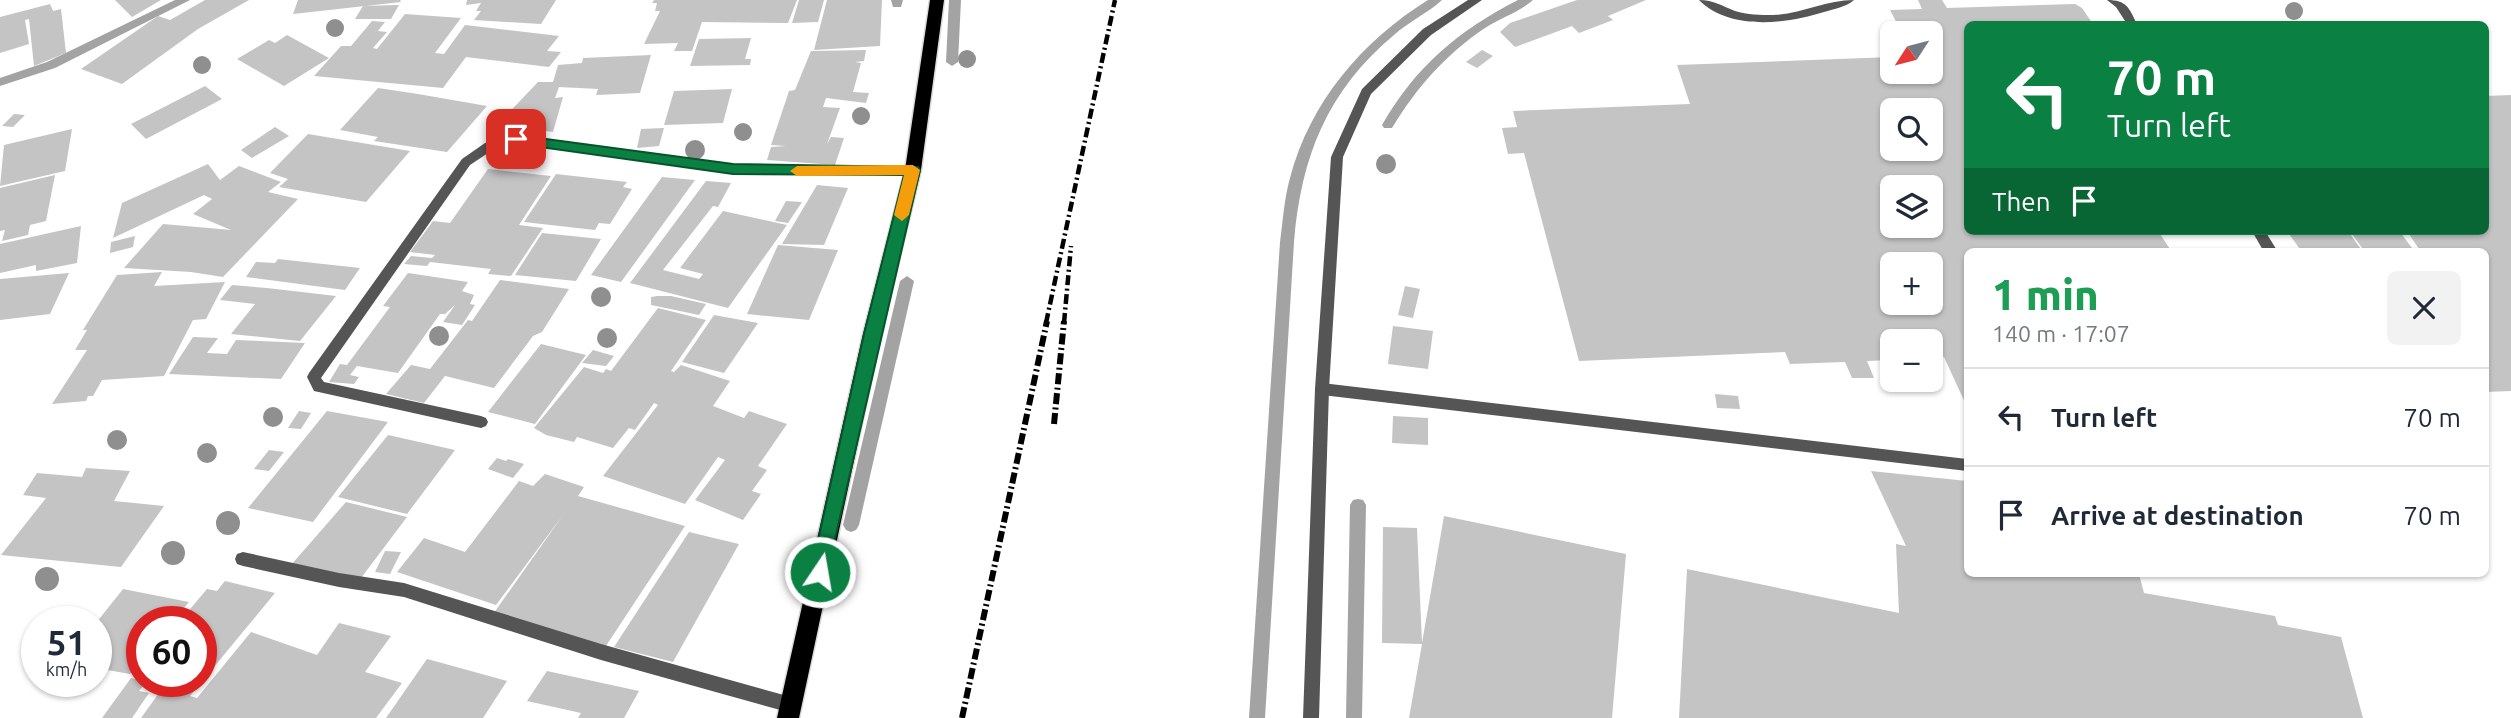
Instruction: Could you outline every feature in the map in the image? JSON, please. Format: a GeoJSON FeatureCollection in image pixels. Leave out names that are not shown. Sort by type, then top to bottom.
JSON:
{"type":"FeatureCollection","features":[{"type":"Feature","properties":{"kind":"main road"},"geometry":{"type":"LineString","coordinates":[[789,711],[872,334],[913,170],[937,0]]}},
{"type":"Feature","properties":{"kind":"street"},"geometry":{"type":"LineString","coordinates":[[1311,718],[1322,389],[1337,157],[1366,92],[1427,32],[1476,0]]}},
{"type":"Feature","properties":{"kind":"street"},"geometry":{"type":"LineString","coordinates":[[1705,0],[1730,12],[1768,20],[1826,9],[1848,0]]}},
{"type":"Feature","properties":{"kind":"street"},"geometry":{"type":"LineString","coordinates":[[2113,0],[2120,5],[2130,21]]}},
{"type":"Feature","properties":{"kind":"street"},"geometry":{"type":"LineString","coordinates":[[481,422],[319,387],[314,377],[466,162],[482,149],[496,142],[516,139],[733,169],[913,170]]}},
{"type":"Feature","properties":{"kind":"street"},"geometry":{"type":"LineString","coordinates":[[1322,389],[1964,465]]}},
{"type":"Feature","properties":{"kind":"street"},"geometry":{"type":"LineString","coordinates":[[243,559],[319,576],[404,590],[789,711]]}},
{"type":"Feature","properties":{"kind":"building"},"geometry":{"type":"Polygon","coordinates":[[[115,0],[161,0],[132,17],[115,0]]]}},
{"type":"Feature","properties":{"kind":"building"},"geometry":{"type":"Polygon","coordinates":[[[205,0],[249,0],[198,29],[122,84],[81,69],[158,16],[170,20],[205,0]]]}},
{"type":"Feature","properties":{"kind":"building"},"geometry":{"type":"Polygon","coordinates":[[[298,0],[400,0],[401,2],[293,14],[298,0]]]}},
{"type":"Feature","properties":{"kind":"building"},"geometry":{"type":"Polygon","coordinates":[[[467,0],[556,0],[541,24],[474,20],[481,11],[476,11],[481,3],[466,5],[467,0]]]}},
{"type":"Feature","properties":{"kind":"building"},"geometry":{"type":"Polygon","coordinates":[[[654,0],[797,0],[788,23],[702,22],[692,51],[674,51],[678,43],[644,44],[660,11],[655,11],[657,3],[652,3],[654,0]]]}},
{"type":"Feature","properties":{"kind":"building"},"geometry":{"type":"Polygon","coordinates":[[[799,0],[824,0],[818,22],[792,23],[799,0]]]}},
{"type":"Feature","properties":{"kind":"building"},"geometry":{"type":"Polygon","coordinates":[[[827,0],[882,0],[880,46],[814,50],[827,0]]]}},
{"type":"Feature","properties":{"kind":"building"},"geometry":{"type":"Polygon","coordinates":[[[1577,0],[1646,0],[1608,16],[1613,20],[1579,33],[1572,26],[1515,47],[1500,32],[1510,23],[1577,0]]]}},
{"type":"Feature","properties":{"kind":"building"},"geometry":{"type":"Polygon","coordinates":[[[1918,0],[1942,0],[1947,8],[2075,4],[2082,8],[2091,21],[1964,21],[1964,235],[2161,235],[2169,248],[1964,248],[1964,400],[1943,357],[1943,329],[1880,329],[1880,360],[1867,361],[1874,378],[1852,378],[1845,362],[1790,364],[1785,352],[1579,361],[1524,153],[1508,154],[1502,128],[1517,127],[1513,111],[1690,104],[1677,65],[1880,57],[1880,84],[1943,84],[1943,21],[1896,21],[1890,10],[1922,9],[1918,0]]]}},
{"type":"Feature","properties":{"kind":"building"},"geometry":{"type":"Polygon","coordinates":[[[50,4],[53,11],[61,9],[66,53],[34,66],[29,19],[25,20],[29,44],[0,53],[0,17],[50,4]]]}},
{"type":"Feature","properties":{"kind":"building"},"geometry":{"type":"Polygon","coordinates":[[[399,5],[391,19],[355,19],[363,6],[399,5]]]}},
{"type":"Feature","properties":{"kind":"building"},"geometry":{"type":"Polygon","coordinates":[[[405,14],[461,18],[435,53],[444,54],[465,25],[559,36],[547,51],[561,52],[549,67],[466,57],[443,88],[314,76],[341,46],[351,46],[372,21],[385,22],[378,31],[387,32],[373,48],[377,49],[405,14]]]}},
{"type":"Feature","properties":{"kind":"building"},"geometry":{"type":"Polygon","coordinates":[[[287,35],[329,58],[284,86],[237,59],[269,40],[275,43],[287,35]]]}},
{"type":"Feature","properties":{"kind":"building"},"geometry":{"type":"Polygon","coordinates":[[[751,38],[745,59],[751,59],[750,65],[690,66],[699,39],[751,38]]]}},
{"type":"Feature","properties":{"kind":"building"},"geometry":{"type":"Polygon","coordinates":[[[866,50],[864,61],[855,62],[861,63],[853,92],[869,93],[866,103],[826,98],[823,107],[840,108],[827,144],[831,137],[844,138],[835,165],[767,160],[771,147],[786,146],[771,145],[789,91],[795,90],[811,51],[866,50]]]}},
{"type":"Feature","properties":{"kind":"building"},"geometry":{"type":"Polygon","coordinates":[[[1482,50],[1493,56],[1477,68],[1466,62],[1482,50]]]}},
{"type":"Feature","properties":{"kind":"building"},"geometry":{"type":"Polygon","coordinates":[[[651,55],[640,93],[596,95],[598,89],[559,87],[555,98],[563,97],[553,132],[522,128],[523,125],[501,121],[538,82],[553,82],[558,65],[582,63],[583,58],[651,55]]]}},
{"type":"Feature","properties":{"kind":"building"},"geometry":{"type":"Polygon","coordinates":[[[205,86],[222,99],[146,139],[131,124],[205,86]]]}},
{"type":"Feature","properties":{"kind":"building"},"geometry":{"type":"Polygon","coordinates":[[[378,88],[487,106],[447,152],[374,141],[378,137],[340,130],[378,88]]]}},
{"type":"Feature","properties":{"kind":"building"},"geometry":{"type":"Polygon","coordinates":[[[732,89],[723,123],[664,125],[674,91],[732,89]]]}},
{"type":"Feature","properties":{"kind":"building"},"geometry":{"type":"Polygon","coordinates":[[[2511,95],[2511,391],[2489,392],[2489,248],[2418,248],[2410,235],[2489,235],[2489,96],[2511,95]]]}},
{"type":"Feature","properties":{"kind":"building"},"geometry":{"type":"Polygon","coordinates":[[[14,114],[25,115],[13,127],[2,126],[14,114]]]}},
{"type":"Feature","properties":{"kind":"building"},"geometry":{"type":"Polygon","coordinates":[[[275,127],[289,136],[252,158],[241,150],[275,127]]]}},
{"type":"Feature","properties":{"kind":"building"},"geometry":{"type":"Polygon","coordinates":[[[664,128],[659,146],[637,148],[641,129],[664,128]]]}},
{"type":"Feature","properties":{"kind":"building"},"geometry":{"type":"Polygon","coordinates":[[[72,129],[65,171],[0,186],[4,145],[72,129]]]}},
{"type":"Feature","properties":{"kind":"building"},"geometry":{"type":"Polygon","coordinates":[[[308,134],[410,151],[366,202],[279,187],[288,179],[270,173],[308,134]]]}},
{"type":"Feature","properties":{"kind":"building"},"geometry":{"type":"Polygon","coordinates":[[[208,164],[220,180],[239,166],[281,182],[268,192],[298,199],[223,277],[124,268],[163,224],[231,230],[193,214],[212,199],[204,195],[113,238],[122,203],[208,164]]]}},
{"type":"Feature","properties":{"kind":"building"},"geometry":{"type":"Polygon","coordinates":[[[488,169],[551,176],[519,225],[543,228],[511,276],[488,274],[491,269],[430,262],[427,266],[404,264],[411,256],[432,258],[435,255],[410,252],[433,221],[450,223],[488,169]]]}},
{"type":"Feature","properties":{"kind":"building"},"geometry":{"type":"Polygon","coordinates":[[[556,174],[627,182],[623,187],[632,189],[610,224],[599,223],[595,230],[524,222],[556,174]]]}},
{"type":"Feature","properties":{"kind":"building"},"geometry":{"type":"Polygon","coordinates":[[[55,175],[46,221],[30,225],[28,235],[2,241],[5,230],[0,231],[0,188],[55,175]]]}},
{"type":"Feature","properties":{"kind":"building"},"geometry":{"type":"Polygon","coordinates":[[[662,177],[695,180],[621,282],[591,275],[662,177]]]}},
{"type":"Feature","properties":{"kind":"building"},"geometry":{"type":"Polygon","coordinates":[[[706,181],[731,183],[718,207],[713,206],[663,270],[699,279],[703,274],[680,268],[723,211],[787,225],[728,308],[630,283],[706,181]]]}},
{"type":"Feature","properties":{"kind":"building"},"geometry":{"type":"Polygon","coordinates":[[[817,185],[848,188],[824,245],[782,244],[817,185]]]}},
{"type":"Feature","properties":{"kind":"building"},"geometry":{"type":"Polygon","coordinates":[[[786,201],[802,202],[788,223],[775,221],[786,201]]]}},
{"type":"Feature","properties":{"kind":"building"},"geometry":{"type":"Polygon","coordinates":[[[81,226],[77,263],[36,271],[36,265],[0,273],[0,244],[81,226]]]}},
{"type":"Feature","properties":{"kind":"building"},"geometry":{"type":"Polygon","coordinates":[[[542,233],[601,239],[576,281],[515,275],[542,233]]]}},
{"type":"Feature","properties":{"kind":"building"},"geometry":{"type":"Polygon","coordinates":[[[2290,235],[2351,235],[2360,248],[2299,248],[2290,235]]]}},
{"type":"Feature","properties":{"kind":"building"},"geometry":{"type":"Polygon","coordinates":[[[2353,235],[2402,235],[2412,248],[2362,248],[2353,235]]]}},
{"type":"Feature","properties":{"kind":"building"},"geometry":{"type":"Polygon","coordinates":[[[135,236],[133,247],[110,253],[111,242],[135,236]]]}},
{"type":"Feature","properties":{"kind":"building"},"geometry":{"type":"Polygon","coordinates":[[[778,245],[838,250],[809,320],[747,314],[778,245]]]}},
{"type":"Feature","properties":{"kind":"building"},"geometry":{"type":"Polygon","coordinates":[[[278,259],[360,268],[345,290],[246,277],[256,262],[275,263],[278,259]]]}},
{"type":"Feature","properties":{"kind":"building"},"geometry":{"type":"Polygon","coordinates":[[[162,272],[154,286],[225,282],[206,319],[193,320],[164,376],[102,380],[93,396],[88,396],[86,401],[52,404],[87,350],[75,350],[87,330],[83,330],[117,275],[162,272]]]}},
{"type":"Feature","properties":{"kind":"building"},"geometry":{"type":"Polygon","coordinates":[[[69,273],[50,314],[0,320],[0,279],[69,273]]]}},
{"type":"Feature","properties":{"kind":"building"},"geometry":{"type":"Polygon","coordinates":[[[408,273],[468,282],[462,291],[474,295],[470,304],[475,305],[462,325],[443,322],[455,305],[445,314],[440,314],[398,373],[357,366],[350,375],[359,377],[354,384],[329,382],[340,364],[347,365],[390,307],[383,306],[408,273]]]}},
{"type":"Feature","properties":{"kind":"building"},"geometry":{"type":"Polygon","coordinates":[[[500,280],[569,289],[542,332],[533,336],[494,388],[445,376],[424,403],[386,394],[411,365],[430,369],[468,320],[472,321],[500,280]]]}},
{"type":"Feature","properties":{"kind":"building"},"geometry":{"type":"Polygon","coordinates":[[[232,285],[336,296],[300,341],[231,334],[255,304],[220,300],[232,285]]]}},
{"type":"Feature","properties":{"kind":"building"},"geometry":{"type":"Polygon","coordinates":[[[1405,286],[1420,289],[1413,318],[1398,315],[1405,286]]]}},
{"type":"Feature","properties":{"kind":"building"},"geometry":{"type":"Polygon","coordinates":[[[671,296],[706,304],[699,315],[651,305],[651,297],[671,296]]]}},
{"type":"Feature","properties":{"kind":"building"},"geometry":{"type":"Polygon","coordinates":[[[658,308],[706,320],[671,371],[674,372],[681,365],[730,381],[713,406],[744,418],[749,411],[787,424],[758,466],[767,470],[752,491],[761,494],[743,520],[695,500],[725,460],[718,457],[685,504],[603,476],[658,405],[654,403],[635,430],[629,428],[613,448],[577,437],[574,442],[546,435],[534,428],[584,367],[603,373],[606,369],[611,371],[658,308]]]}},
{"type":"Feature","properties":{"kind":"building"},"geometry":{"type":"Polygon","coordinates":[[[714,315],[758,323],[724,373],[682,362],[714,315]]]}},
{"type":"Feature","properties":{"kind":"building"},"geometry":{"type":"Polygon","coordinates":[[[1393,326],[1433,331],[1428,369],[1388,364],[1393,326]]]}},
{"type":"Feature","properties":{"kind":"building"},"geometry":{"type":"Polygon","coordinates":[[[193,337],[218,338],[207,353],[227,354],[236,340],[305,343],[281,379],[169,374],[193,337]]]}},
{"type":"Feature","properties":{"kind":"building"},"geometry":{"type":"Polygon","coordinates":[[[541,344],[586,355],[535,424],[488,412],[541,344]]]}},
{"type":"Feature","properties":{"kind":"building"},"geometry":{"type":"Polygon","coordinates":[[[593,350],[614,356],[606,366],[582,363],[593,350]]]}},
{"type":"Feature","properties":{"kind":"building"},"geometry":{"type":"Polygon","coordinates":[[[1715,394],[1738,396],[1740,409],[1717,408],[1715,394]]]}},
{"type":"Feature","properties":{"kind":"building"},"geometry":{"type":"Polygon","coordinates":[[[299,411],[311,413],[301,429],[288,428],[299,411]]]}},
{"type":"Feature","properties":{"kind":"building"},"geometry":{"type":"Polygon","coordinates":[[[327,411],[388,422],[313,522],[248,508],[327,411]]]}},
{"type":"Feature","properties":{"kind":"building"},"geometry":{"type":"Polygon","coordinates":[[[1393,416],[1428,418],[1428,445],[1392,443],[1393,416]]]}},
{"type":"Feature","properties":{"kind":"building"},"geometry":{"type":"Polygon","coordinates":[[[388,435],[455,450],[407,514],[338,497],[388,435]]]}},
{"type":"Feature","properties":{"kind":"building"},"geometry":{"type":"Polygon","coordinates":[[[269,450],[284,452],[269,471],[254,469],[269,450]]]}},
{"type":"Feature","properties":{"kind":"building"},"geometry":{"type":"Polygon","coordinates":[[[497,458],[524,464],[513,478],[488,469],[497,458]]]}},
{"type":"Feature","properties":{"kind":"building"},"geometry":{"type":"Polygon","coordinates":[[[86,468],[130,471],[114,501],[164,506],[121,567],[1,555],[46,498],[23,495],[37,473],[82,477],[86,468]]]}},
{"type":"Feature","properties":{"kind":"building"},"geometry":{"type":"Polygon","coordinates":[[[1871,471],[1964,481],[1964,577],[2140,577],[2144,593],[2275,616],[2278,625],[2341,637],[2363,718],[1679,718],[1687,569],[1899,613],[1896,544],[1906,546],[1871,471]]]}},
{"type":"Feature","properties":{"kind":"building"},"geometry":{"type":"Polygon","coordinates":[[[545,474],[584,487],[578,496],[685,526],[602,652],[491,617],[563,515],[496,605],[397,572],[424,538],[465,552],[519,481],[533,486],[545,474]]]}},
{"type":"Feature","properties":{"kind":"building"},"geometry":{"type":"Polygon","coordinates":[[[346,502],[407,517],[358,582],[291,565],[346,502]]]}},
{"type":"Feature","properties":{"kind":"building"},"geometry":{"type":"Polygon","coordinates":[[[1444,516],[1626,554],[1612,718],[1409,718],[1422,644],[1382,643],[1383,527],[1417,528],[1422,643],[1444,516]]]}},
{"type":"Feature","properties":{"kind":"building"},"geometry":{"type":"Polygon","coordinates":[[[689,532],[739,544],[673,662],[614,647],[689,532]]]}},
{"type":"Feature","properties":{"kind":"building"},"geometry":{"type":"Polygon","coordinates":[[[385,551],[401,552],[390,574],[375,572],[385,551]]]}},
{"type":"Feature","properties":{"kind":"building"},"geometry":{"type":"Polygon","coordinates":[[[225,581],[275,593],[217,663],[217,606],[193,606],[207,589],[217,591],[225,581]]]}},
{"type":"Feature","properties":{"kind":"building"},"geometry":{"type":"Polygon","coordinates":[[[123,589],[189,602],[186,606],[126,606],[126,673],[112,671],[112,606],[110,606],[123,589]]]}},
{"type":"Feature","properties":{"kind":"building"},"geometry":{"type":"Polygon","coordinates":[[[339,623],[391,636],[365,672],[402,683],[376,718],[141,718],[156,697],[217,697],[217,674],[251,632],[317,655],[339,623]]]}},
{"type":"Feature","properties":{"kind":"building"},"geometry":{"type":"Polygon","coordinates":[[[427,659],[507,681],[483,718],[386,718],[427,659]]]}},
{"type":"Feature","properties":{"kind":"building"},"geometry":{"type":"Polygon","coordinates":[[[547,671],[639,691],[624,718],[578,718],[581,713],[527,701],[547,671]]]}},
{"type":"Feature","properties":{"kind":"building"},"geometry":{"type":"Polygon","coordinates":[[[126,685],[126,697],[146,697],[132,718],[102,718],[126,685]]]}},
{"type":"Feature","properties":{"kind":"waterway"},"geometry":{"type":"LineString","coordinates":[[0,82],[51,65],[184,0]]}},
{"type":"Feature","properties":{"kind":"waterway"},"geometry":{"type":"LineString","coordinates":[[897,0],[897,5]]}},
{"type":"Feature","properties":{"kind":"waterway"},"geometry":{"type":"LineString","coordinates":[[952,62],[955,0]]}},
{"type":"Feature","properties":{"kind":"waterway"},"geometry":{"type":"LineString","coordinates":[[1257,718],[1287,242],[1296,178],[1317,124],[1348,75],[1389,33],[1436,0]]}},
{"type":"Feature","properties":{"kind":"waterway"},"geometry":{"type":"LineString","coordinates":[[1388,125],[1414,85],[1447,51],[1485,23],[1527,0]]}},
{"type":"Feature","properties":{"kind":"waterway"},"geometry":{"type":"LineString","coordinates":[[851,525],[907,281]]}},
{"type":"Feature","properties":{"kind":"waterway"},"geometry":{"type":"LineString","coordinates":[[1354,718],[1358,505]]}},
{"type":"Feature","properties":{"kind":"railway"},"geometry":{"type":"LineString","coordinates":[[1046,323],[1115,0]]}},
{"type":"Feature","properties":{"kind":"railway"},"geometry":{"type":"LineString","coordinates":[[1064,323],[1071,246]]}},
{"type":"Feature","properties":{"kind":"railway"},"geometry":{"type":"LineString","coordinates":[[962,718],[1047,321]]}},
{"type":"Feature","properties":{"kind":"railway"},"geometry":{"type":"LineString","coordinates":[[1054,424],[1064,321]]}},
{"type":"Feature","properties":{"kind":"slow traffic"},"geometry":{"type":"LineString","coordinates":[[797,171],[913,170],[902,215]]}},
{"type":"Feature","properties":{"kind":"route"},"geometry":{"type":"LineString","coordinates":[[516,139],[614,155],[733,169],[841,172],[913,170],[872,334],[820,572]]}}]}
